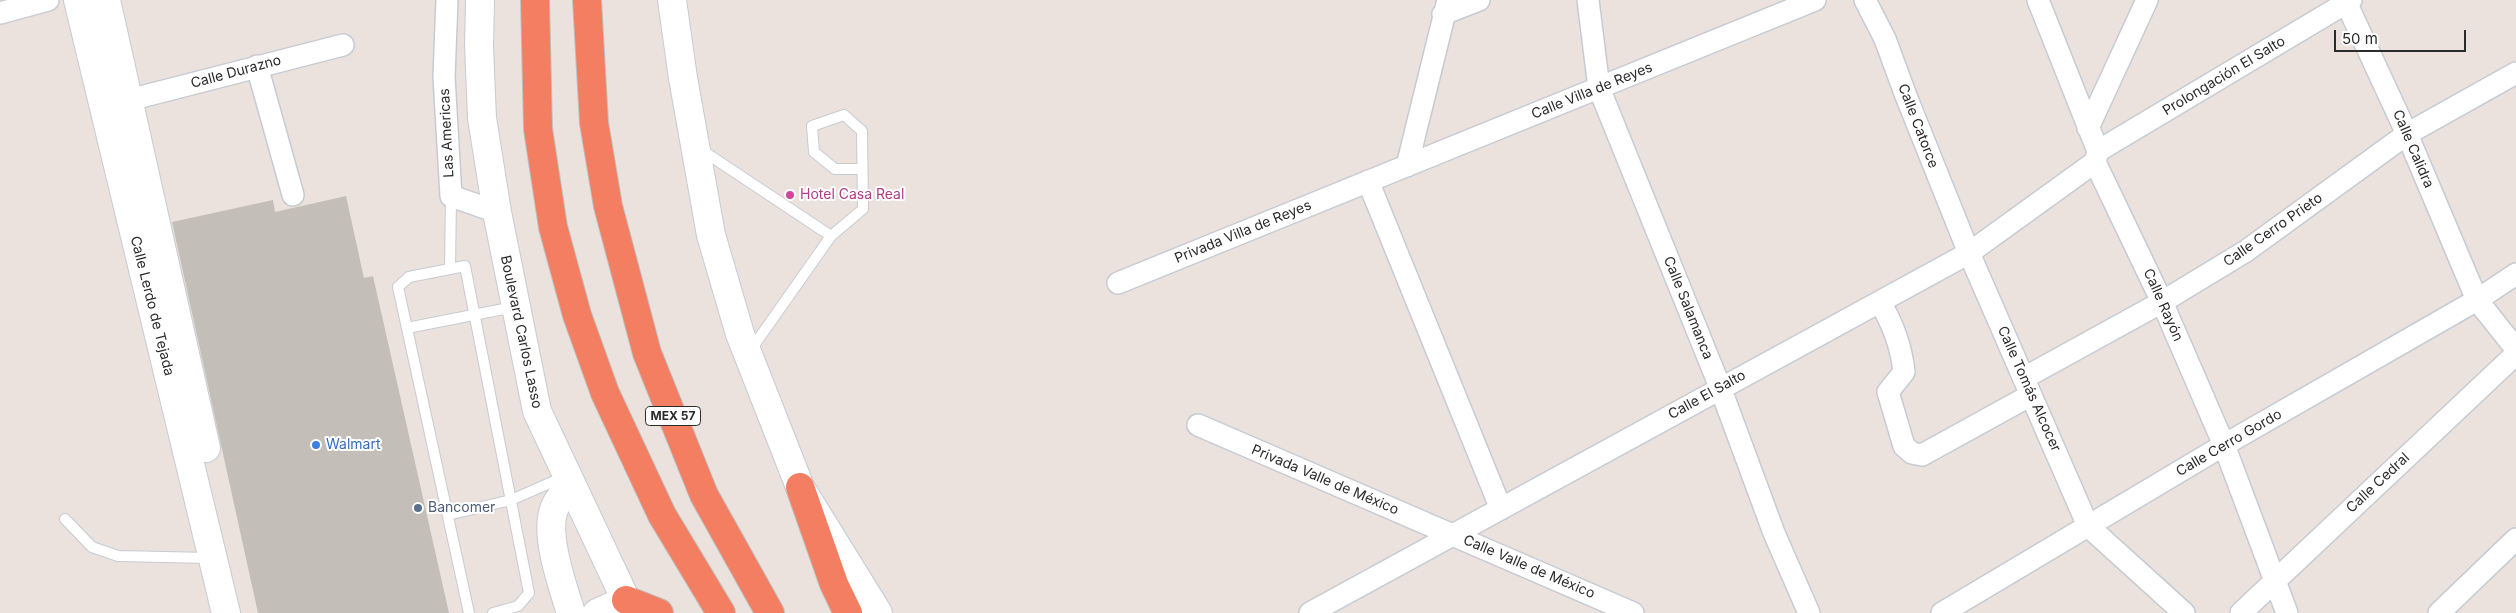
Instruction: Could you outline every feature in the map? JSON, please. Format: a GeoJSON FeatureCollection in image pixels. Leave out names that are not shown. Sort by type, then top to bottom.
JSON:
{"type":"FeatureCollection","features":[{"type":"Feature","properties":{"kind":"highway"},"geometry":{"type":"LineString","coordinates":[[535,0],[538,129],[554,228],[577,315],[605,393],[662,516],[721,613]]}},
{"type":"Feature","properties":{"kind":"highway","name":"MEX 57"},"geometry":{"type":"LineString","coordinates":[[587,0],[594,123],[606,197],[622,264],[647,353],[704,495],[770,613]]}},
{"type":"Feature","properties":{"kind":"highway"},"geometry":{"type":"LineString","coordinates":[[800,487],[834,584],[848,613]]}},
{"type":"Feature","properties":{"kind":"highway"},"geometry":{"type":"LineString","coordinates":[[629,606],[659,613]]}},
{"type":"Feature","properties":{"kind":"street"},"geometry":{"type":"LineString","coordinates":[[0,13],[48,0]]}},
{"type":"Feature","properties":{"kind":"street","name":"Calle Lerdo de Tejada"},"geometry":{"type":"LineString","coordinates":[[78,0],[226,613]]}},
{"type":"Feature","properties":{"kind":"street","name":"Calle Lerdo de Tejada"},"geometry":{"type":"LineString","coordinates":[[106,0],[242,613]]}},
{"type":"Feature","properties":{"kind":"street","name":"Las Americas"},"geometry":{"type":"LineString","coordinates":[[447,0],[444,77],[451,196],[496,212]]}},
{"type":"Feature","properties":{"kind":"street","name":"Boulevard Carlos Lasso"},"geometry":{"type":"LineString","coordinates":[[480,0],[479,46],[482,118],[496,212],[537,411],[629,606]]}},
{"type":"Feature","properties":{"kind":"street"},"geometry":{"type":"LineString","coordinates":[[672,0],[711,235],[748,354],[800,487],[878,613]]}},
{"type":"Feature","properties":{"kind":"street"},"geometry":{"type":"LineString","coordinates":[[1407,166],[1446,7],[1480,0]]}},
{"type":"Feature","properties":{"kind":"street","name":"Calle Salamanca"},"geometry":{"type":"LineString","coordinates":[[1588,0],[1599,88],[1720,387],[1774,533],[1809,613]]}},
{"type":"Feature","properties":{"kind":"street","name":"Calle Villa de Reyes"},"geometry":{"type":"LineString","coordinates":[[1368,181],[1815,0]]}},
{"type":"Feature","properties":{"kind":"street","name":"Calle Catorce"},"geometry":{"type":"LineString","coordinates":[[1865,0],[1885,39],[1968,253]]}},
{"type":"Feature","properties":{"kind":"street","name":"Calle Rayón"},"geometry":{"type":"LineString","coordinates":[[2038,0],[2088,128],[2097,157],[2224,445],[2287,613]]}},
{"type":"Feature","properties":{"kind":"street"},"geometry":{"type":"LineString","coordinates":[[2088,128],[2147,0]]}},
{"type":"Feature","properties":{"kind":"street","name":"Calle Calidra"},"geometry":{"type":"LineString","coordinates":[[2348,1],[2477,300],[2516,349]]}},
{"type":"Feature","properties":{"kind":"street","name":"Prolongación El Salto"},"geometry":{"type":"LineString","coordinates":[[2097,157],[2348,1]]}},
{"type":"Feature","properties":{"kind":"street","name":"Calle Durazno"},"geometry":{"type":"LineString","coordinates":[[129,100],[343,45]]}},
{"type":"Feature","properties":{"kind":"street"},"geometry":{"type":"LineString","coordinates":[[258,66],[293,196]]}},
{"type":"Feature","properties":{"kind":"street","name":"Calle Cerro Prieto"},"geometry":{"type":"LineString","coordinates":[[1880,302],[1893,325],[1901,349],[1904,372],[1888,392],[1904,446],[1912,453],[1922,455],[2162,302],[2246,251],[2407,134],[2516,73]]}},
{"type":"Feature","properties":{"kind":"street","name":"Calle El Salto"},"geometry":{"type":"LineString","coordinates":[[1310,613],[1968,253],[2097,157]]}},
{"type":"Feature","properties":{"kind":"street"},"geometry":{"type":"LineString","coordinates":[[1368,181],[1501,509]]}},
{"type":"Feature","properties":{"kind":"street","name":"Privada Villa de Reyes"},"geometry":{"type":"LineString","coordinates":[[1118,283],[1368,181]]}},
{"type":"Feature","properties":{"kind":"street","name":"Calle Tomás Alcocer"},"geometry":{"type":"LineString","coordinates":[[1968,253],[2088,526]]}},
{"type":"Feature","properties":{"kind":"street","name":"Calle Cerro Gordo"},"geometry":{"type":"LineString","coordinates":[[1958,610],[2088,526],[2224,445],[2477,300],[2516,274]]}},
{"type":"Feature","properties":{"kind":"street","name":"Calle Cedral"},"geometry":{"type":"LineString","coordinates":[[2241,613],[2516,354]]}},
{"type":"Feature","properties":{"kind":"street","name":"Privada Valle de México"},"geometry":{"type":"LineString","coordinates":[[1198,425],[1453,534]]}},
{"type":"Feature","properties":{"kind":"street"},"geometry":{"type":"LineString","coordinates":[[568,480],[554,508],[550,528],[562,586],[571,613]]}},
{"type":"Feature","properties":{"kind":"street"},"geometry":{"type":"LineString","coordinates":[[2088,526],[2184,613]]}},
{"type":"Feature","properties":{"kind":"street","name":"Calle Valle de México"},"geometry":{"type":"LineString","coordinates":[[1453,534],[1633,613]]}},
{"type":"Feature","properties":{"kind":"street"},"geometry":{"type":"LineString","coordinates":[[2439,613],[2516,538]]}},
{"type":"Feature","properties":{"kind":"street"},"geometry":{"type":"LineString","coordinates":[[598,613],[629,606]]}},
{"type":"Feature","properties":{"kind":"lane"},"geometry":{"type":"LineString","coordinates":[[748,354],[831,236],[863,209],[862,131],[844,115],[812,126],[814,152],[835,169],[862,169]]}},
{"type":"Feature","properties":{"kind":"lane"},"geometry":{"type":"LineString","coordinates":[[695,146],[831,236]]}},
{"type":"Feature","properties":{"kind":"lane"},"geometry":{"type":"LineString","coordinates":[[450,269],[451,196]]}},
{"type":"Feature","properties":{"kind":"lane"},"geometry":{"type":"LineString","coordinates":[[469,613],[398,287],[409,277],[465,266],[529,593],[518,606],[494,613]]}},
{"type":"Feature","properties":{"kind":"lane"},"geometry":{"type":"LineString","coordinates":[[407,328],[516,307]]}},
{"type":"Feature","properties":{"kind":"lane"},"geometry":{"type":"LineString","coordinates":[[448,515],[510,500],[568,480]]}},
{"type":"Feature","properties":{"kind":"lane"},"geometry":{"type":"LineString","coordinates":[[65,519],[92,546],[118,556],[214,558]]}},
{"type":"Feature","properties":{"kind":"building","name":"Walmart"},"geometry":{"type":"Polygon","coordinates":[[[346,196],[364,278],[373,276],[449,613],[258,613],[172,222],[273,200],[275,212],[346,196]]]}},
{"type":"Feature","properties":{"kind":"place","name":"Hotel Casa Real"},"geometry":{"type":"Point","coordinates":[790,195]}},
{"type":"Feature","properties":{"kind":"place","name":"Walmart"},"geometry":{"type":"Point","coordinates":[316,445]}},
{"type":"Feature","properties":{"kind":"place","name":"Bancomer"},"geometry":{"type":"Point","coordinates":[418,508]}}]}
